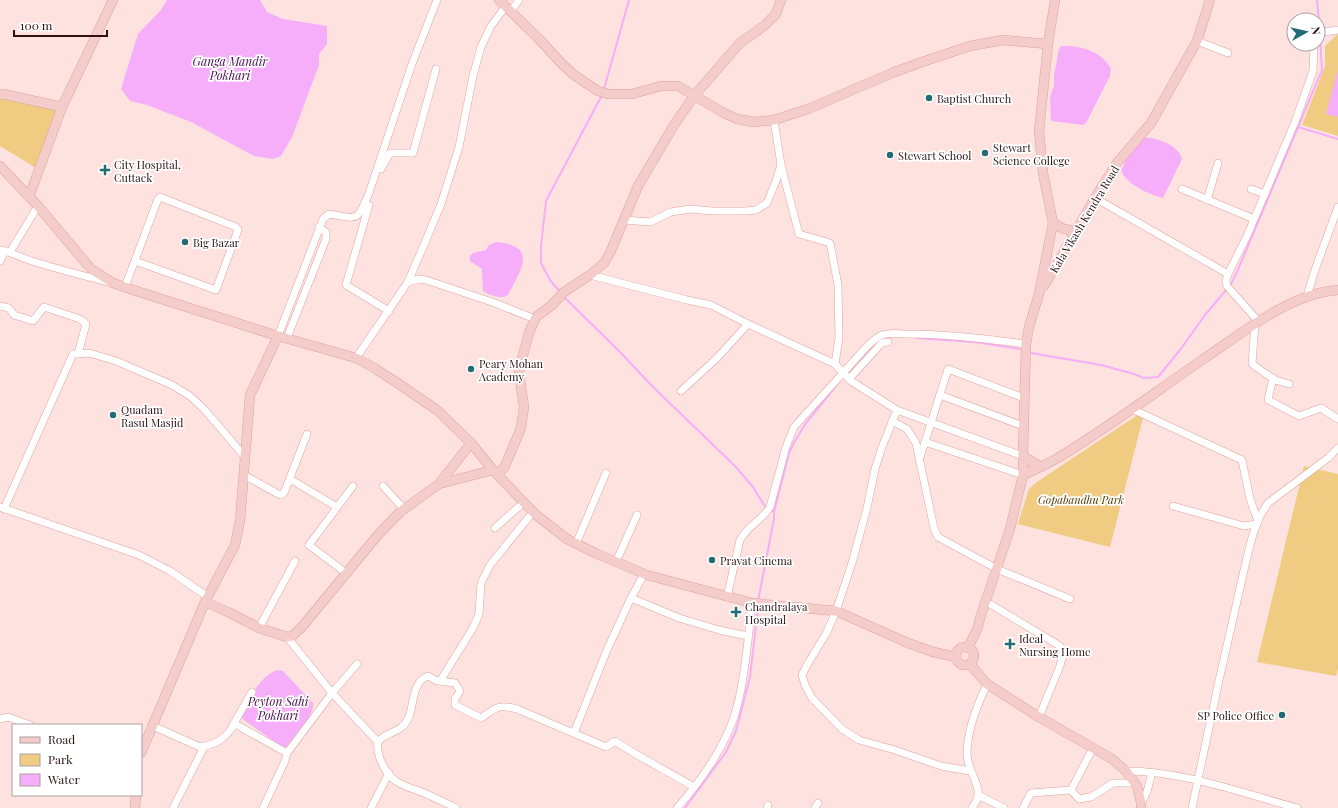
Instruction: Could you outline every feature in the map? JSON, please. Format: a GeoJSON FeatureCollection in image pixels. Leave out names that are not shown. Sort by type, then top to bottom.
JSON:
{"type":"FeatureCollection","features":[{"type":"Feature","properties":{"kind":"street"},"geometry":{"type":"LineString","coordinates":[[29,197],[62,107],[113,0]]}},
{"type":"Feature","properties":{"kind":"street"},"geometry":{"type":"LineString","coordinates":[[142,751],[206,600],[235,545],[240,521],[250,395],[278,336],[322,219],[329,214],[352,218],[357,217],[361,212],[369,193],[412,64],[437,0]]}},
{"type":"Feature","properties":{"kind":"street"},"geometry":{"type":"LineString","coordinates":[[356,358],[408,282],[438,210],[452,171],[459,147],[473,76],[481,46],[491,26],[505,6],[519,0]]}},
{"type":"Feature","properties":{"kind":"street"},"geometry":{"type":"LineString","coordinates":[[439,484],[496,472],[505,466],[521,428],[524,407],[519,373],[529,333],[535,320],[564,292],[590,275],[604,263],[610,253],[638,186],[674,125],[694,96],[740,43],[764,26],[776,14],[781,0]]}},
{"type":"Feature","properties":{"kind":"street"},"geometry":{"type":"LineString","coordinates":[[968,648],[978,627],[1010,529],[1023,475],[1026,344],[1029,327],[1039,294],[1053,223],[1043,173],[1039,131],[1048,44],[1055,0]]}},
{"type":"Feature","properties":{"kind":"street","name":"Kala Vikash Kendra Road"},"geometry":{"type":"LineString","coordinates":[[1039,294],[1117,163],[1151,123],[1197,41],[1210,0]]}},
{"type":"Feature","properties":{"kind":"street"},"geometry":{"type":"LineString","coordinates":[[505,6],[574,75],[598,91],[608,94],[632,94],[661,86],[678,86],[724,113],[737,119],[754,122],[774,120],[808,108],[915,64],[970,46],[1003,40],[1048,44]]}},
{"type":"Feature","properties":{"kind":"street"},"geometry":{"type":"LineString","coordinates":[[1326,32],[1338,30]]}},
{"type":"Feature","properties":{"kind":"street"},"geometry":{"type":"LineString","coordinates":[[1197,41],[1228,53]]}},
{"type":"Feature","properties":{"kind":"street"},"geometry":{"type":"LineString","coordinates":[[1289,384],[1273,378],[1252,364],[1257,323],[1227,286],[1226,281],[1295,122],[1313,71],[1314,52]]}},
{"type":"Feature","properties":{"kind":"street"},"geometry":{"type":"LineString","coordinates":[[389,310],[346,285],[361,229],[379,173],[390,153],[413,153],[436,69]]}},
{"type":"Feature","properties":{"kind":"street"},"geometry":{"type":"LineString","coordinates":[[0,95],[4,94],[62,107]]}},
{"type":"Feature","properties":{"kind":"street"},"geometry":{"type":"LineString","coordinates":[[774,120],[781,165],[799,234],[830,243],[838,285],[839,338],[835,364]]}},
{"type":"Feature","properties":{"kind":"street"},"geometry":{"type":"LineString","coordinates":[[1207,200],[1218,163]]}},
{"type":"Feature","properties":{"kind":"street"},"geometry":{"type":"LineString","coordinates":[[624,220],[650,222],[671,212],[690,209],[712,211],[756,210],[766,203],[776,181],[781,165]]}},
{"type":"Feature","properties":{"kind":"street"},"geometry":{"type":"LineString","coordinates":[[0,166],[38,206],[91,269],[113,283]]}},
{"type":"Feature","properties":{"kind":"street"},"geometry":{"type":"LineString","coordinates":[[1251,189],[1265,194]]}},
{"type":"Feature","properties":{"kind":"street"},"geometry":{"type":"LineString","coordinates":[[1182,190],[1254,219]]}},
{"type":"Feature","properties":{"kind":"street"},"geometry":{"type":"LineString","coordinates":[[125,287],[158,199],[160,197],[236,227],[238,230],[216,290],[135,261]]}},
{"type":"Feature","properties":{"kind":"street"},"geometry":{"type":"LineString","coordinates":[[1095,198],[1228,274]]}},
{"type":"Feature","properties":{"kind":"street"},"geometry":{"type":"LineString","coordinates":[[0,261],[5,251],[38,206]]}},
{"type":"Feature","properties":{"kind":"street"},"geometry":{"type":"LineString","coordinates":[[1307,296],[1338,207]]}},
{"type":"Feature","properties":{"kind":"street"},"geometry":{"type":"LineString","coordinates":[[1053,223],[1076,231]]}},
{"type":"Feature","properties":{"kind":"street"},"geometry":{"type":"LineString","coordinates":[[287,338],[326,239],[326,232],[320,227]]}},
{"type":"Feature","properties":{"kind":"street"},"geometry":{"type":"LineString","coordinates":[[5,251],[30,261],[113,283],[278,336],[356,358],[393,380],[438,410],[471,443],[533,512],[567,539],[644,574],[754,604],[836,611],[933,652],[956,657],[960,664],[970,664]]}},
{"type":"Feature","properties":{"kind":"street"},"geometry":{"type":"LineString","coordinates":[[590,275],[711,305],[748,324],[835,364],[849,379],[870,394],[897,410],[1023,456],[1041,467]]}},
{"type":"Feature","properties":{"kind":"street"},"geometry":{"type":"LineString","coordinates":[[408,282],[419,279],[426,280],[492,302],[535,320]]}},
{"type":"Feature","properties":{"kind":"street"},"geometry":{"type":"LineString","coordinates":[[925,442],[1023,475],[1055,460],[1257,323],[1307,296],[1329,290],[1338,290]]}},
{"type":"Feature","properties":{"kind":"street"},"geometry":{"type":"LineString","coordinates":[[0,306],[9,308],[14,315],[33,321],[44,308],[80,319],[86,324],[78,354]]}},
{"type":"Feature","properties":{"kind":"street"},"geometry":{"type":"LineString","coordinates":[[681,390],[717,358],[748,324]]}},
{"type":"Feature","properties":{"kind":"street"},"geometry":{"type":"LineString","coordinates":[[727,597],[740,540],[770,507],[786,447],[794,427],[875,339],[886,334],[946,335],[1026,344]]}},
{"type":"Feature","properties":{"kind":"street"},"geometry":{"type":"LineString","coordinates":[[849,379],[882,343],[888,342]]}},
{"type":"Feature","properties":{"kind":"street"},"geometry":{"type":"LineString","coordinates":[[245,457],[205,410],[190,396],[170,384],[116,361],[89,353],[73,354],[2,508],[139,555],[170,571],[206,600],[259,628],[287,637],[332,693],[378,742],[379,754],[388,773],[396,781],[456,808]]}},
{"type":"Feature","properties":{"kind":"street"},"geometry":{"type":"LineString","coordinates":[[919,460],[948,369],[1024,398]]}},
{"type":"Feature","properties":{"kind":"street"},"geometry":{"type":"LineString","coordinates":[[1273,378],[1268,400],[1299,416],[1321,408],[1338,418]]}},
{"type":"Feature","properties":{"kind":"street"},"geometry":{"type":"LineString","coordinates":[[940,395],[1023,426]]}},
{"type":"Feature","properties":{"kind":"street"},"geometry":{"type":"LineString","coordinates":[[1132,409],[1242,460],[1250,499],[1257,523]]}},
{"type":"Feature","properties":{"kind":"street"},"geometry":{"type":"LineString","coordinates":[[897,410],[875,469],[867,508],[852,563],[836,611],[802,675],[805,685],[812,698],[842,728],[859,740],[895,750],[941,766],[971,771]]}},
{"type":"Feature","properties":{"kind":"street"},"geometry":{"type":"LineString","coordinates":[[892,421],[907,429],[916,443],[934,528],[938,537],[997,569],[1070,600]]}},
{"type":"Feature","properties":{"kind":"street"},"geometry":{"type":"LineString","coordinates":[[244,475],[280,495],[284,493],[308,434]]}},
{"type":"Feature","properties":{"kind":"street"},"geometry":{"type":"LineString","coordinates":[[287,637],[292,636],[301,628],[377,536],[404,509],[439,484],[471,443]]}},
{"type":"Feature","properties":{"kind":"street"},"geometry":{"type":"LineString","coordinates":[[1192,808],[1247,557],[1257,523],[1268,503],[1328,458],[1338,448]]}},
{"type":"Feature","properties":{"kind":"street"},"geometry":{"type":"LineString","coordinates":[[576,544],[606,473]]}},
{"type":"Feature","properties":{"kind":"street"},"geometry":{"type":"LineString","coordinates":[[290,480],[337,507]]}},
{"type":"Feature","properties":{"kind":"street"},"geometry":{"type":"LineString","coordinates":[[346,573],[309,545],[353,486]]}},
{"type":"Feature","properties":{"kind":"street"},"geometry":{"type":"LineString","coordinates":[[383,486],[404,509]]}},
{"type":"Feature","properties":{"kind":"street"},"geometry":{"type":"LineString","coordinates":[[495,528],[524,502]]}},
{"type":"Feature","properties":{"kind":"street"},"geometry":{"type":"LineString","coordinates":[[1173,506],[1244,526],[1257,523]]}},
{"type":"Feature","properties":{"kind":"street"},"geometry":{"type":"LineString","coordinates":[[440,680],[473,628],[479,614],[481,584],[490,566],[533,512]]}},
{"type":"Feature","properties":{"kind":"street"},"geometry":{"type":"LineString","coordinates":[[616,562],[637,515]]}},
{"type":"Feature","properties":{"kind":"street"},"geometry":{"type":"LineString","coordinates":[[259,628],[295,561]]}},
{"type":"Feature","properties":{"kind":"street"},"geometry":{"type":"LineString","coordinates":[[574,733],[607,650],[644,574]]}},
{"type":"Feature","properties":{"kind":"street"},"geometry":{"type":"LineString","coordinates":[[631,598],[679,618],[719,630],[748,636]]}},
{"type":"Feature","properties":{"kind":"street"},"geometry":{"type":"LineString","coordinates":[[985,602],[1060,646],[1063,653],[1060,666],[1039,717]]}},
{"type":"Feature","properties":{"kind":"street"},"geometry":{"type":"LineString","coordinates":[[677,808],[717,754],[727,735],[738,704],[754,604]]}},
{"type":"Feature","properties":{"kind":"street"},"geometry":{"type":"LineString","coordinates":[[956,657],[959,650],[968,648]]}},
{"type":"Feature","properties":{"kind":"street"},"geometry":{"type":"LineString","coordinates":[[968,648],[974,656],[970,664]]}},
{"type":"Feature","properties":{"kind":"street"},"geometry":{"type":"LineString","coordinates":[[263,808],[285,761],[287,753],[332,693],[357,664]]}},
{"type":"Feature","properties":{"kind":"street"},"geometry":{"type":"LineString","coordinates":[[970,664],[987,684],[1039,717],[1112,759],[1126,771],[1137,786],[1141,805]]}},
{"type":"Feature","properties":{"kind":"street"},"geometry":{"type":"LineString","coordinates":[[378,742],[381,738],[397,731],[404,724],[412,708],[417,686],[423,678],[428,676],[437,680],[455,683],[460,691],[455,698],[455,705],[481,718],[496,707],[504,706],[517,709],[606,747],[615,741],[694,787]]}},
{"type":"Feature","properties":{"kind":"street"},"geometry":{"type":"LineString","coordinates":[[972,808],[978,799],[979,791],[968,764],[967,753],[976,708],[987,684]]}},
{"type":"Feature","properties":{"kind":"street"},"geometry":{"type":"LineString","coordinates":[[153,726],[200,747],[204,747],[219,741],[226,735],[234,725],[252,692]]}},
{"type":"Feature","properties":{"kind":"street"},"geometry":{"type":"LineString","coordinates":[[0,718],[8,718],[27,724]]}},
{"type":"Feature","properties":{"kind":"street"},"geometry":{"type":"LineString","coordinates":[[234,725],[235,724],[287,753]]}},
{"type":"Feature","properties":{"kind":"street"},"geometry":{"type":"LineString","coordinates":[[177,807],[204,747]]}},
{"type":"Feature","properties":{"kind":"street"},"geometry":{"type":"LineString","coordinates":[[1071,790],[1093,748]]}},
{"type":"Feature","properties":{"kind":"street"},"geometry":{"type":"LineString","coordinates":[[1126,771],[1152,772],[1197,780],[1297,808]]}},
{"type":"Feature","properties":{"kind":"street"},"geometry":{"type":"LineString","coordinates":[[1141,805],[1147,792],[1152,772]]}},
{"type":"Feature","properties":{"kind":"street"},"geometry":{"type":"LineString","coordinates":[[371,808],[388,773]]}},
{"type":"Feature","properties":{"kind":"street"},"geometry":{"type":"LineString","coordinates":[[1071,790],[1079,799],[1091,796],[1113,783],[1135,783]]}},
{"type":"Feature","properties":{"kind":"street"},"geometry":{"type":"LineString","coordinates":[[1023,808],[1030,793],[1071,790]]}},
{"type":"Feature","properties":{"kind":"street"},"geometry":{"type":"LineString","coordinates":[[978,795],[1004,808]]}},
{"type":"Feature","properties":{"kind":"street"},"geometry":{"type":"LineString","coordinates":[[135,808],[136,796]]}},
{"type":"Feature","properties":{"kind":"green space"},"geometry":{"type":"Polygon","coordinates":[[[1338,34],[1338,136],[1302,125],[1325,66],[1326,45],[1338,34]]]}},
{"type":"Feature","properties":{"kind":"green space"},"geometry":{"type":"Polygon","coordinates":[[[3,96],[56,110],[36,168],[0,146],[0,97],[3,96]]]}},
{"type":"Feature","properties":{"kind":"green space","name":"Gopabandhu Park"},"geometry":{"type":"Polygon","coordinates":[[[1145,410],[1110,547],[1018,524],[1029,489],[1037,482],[1145,410]]]}},
{"type":"Feature","properties":{"kind":"green space"},"geometry":{"type":"Polygon","coordinates":[[[1304,466],[1338,474],[1338,669],[1336,676],[1257,662],[1304,466]]]}},
{"type":"Feature","properties":{"kind":"water","name":"Ganga Mandir Pokhari"},"geometry":{"type":"Polygon","coordinates":[[[167,0],[260,0],[267,12],[283,19],[327,26],[327,44],[319,54],[319,65],[292,137],[281,156],[273,159],[254,156],[191,122],[147,105],[130,101],[121,89],[138,34],[161,10],[167,0]]]}},
{"type":"Feature","properties":{"kind":"water"},"geometry":{"type":"Polygon","coordinates":[[[1061,46],[1090,50],[1102,58],[1111,69],[1110,76],[1086,123],[1083,125],[1052,121],[1051,119],[1050,97],[1054,86],[1054,75],[1059,49],[1061,46]]]}},
{"type":"Feature","properties":{"kind":"water"},"geometry":{"type":"Polygon","coordinates":[[[1338,70],[1338,117],[1326,114],[1338,70]]]}},
{"type":"Feature","properties":{"kind":"water"},"geometry":{"type":"Polygon","coordinates":[[[1140,137],[1159,140],[1171,145],[1176,149],[1182,159],[1163,198],[1133,185],[1121,171],[1134,142],[1140,137]]]}},
{"type":"Feature","properties":{"kind":"water"},"geometry":{"type":"Polygon","coordinates":[[[496,242],[509,244],[518,248],[522,254],[523,260],[518,276],[508,295],[502,297],[483,291],[482,269],[470,261],[470,256],[473,253],[486,250],[489,245],[496,242]]]}},
{"type":"Feature","properties":{"kind":"water","name":"Peyton Sahi Pokhari"},"geometry":{"type":"Polygon","coordinates":[[[277,670],[283,671],[313,703],[311,714],[299,732],[286,747],[283,748],[240,717],[259,684],[270,673],[277,670]]]}},
{"type":"Feature","properties":{"kind":"waterway"},"geometry":{"type":"LineString","coordinates":[[604,89],[629,0]]}},
{"type":"Feature","properties":{"kind":"waterway"},"geometry":{"type":"LineString","coordinates":[[1317,0],[1318,12]]}},
{"type":"Feature","properties":{"kind":"waterway"},"geometry":{"type":"LineString","coordinates":[[1031,353],[1101,365],[1144,378],[1158,377],[1180,350],[1205,315],[1231,284],[1322,70],[1321,52]]}},
{"type":"Feature","properties":{"kind":"waterway"},"geometry":{"type":"LineString","coordinates":[[561,293],[550,280],[541,263],[541,246],[546,201],[602,95]]}},
{"type":"Feature","properties":{"kind":"waterway"},"geometry":{"type":"LineString","coordinates":[[1298,127],[1338,139]]}},
{"type":"Feature","properties":{"kind":"waterway"},"geometry":{"type":"LineString","coordinates":[[563,296],[654,388],[735,466],[753,487],[764,505],[774,512]]}},
{"type":"Feature","properties":{"kind":"waterway"},"geometry":{"type":"LineString","coordinates":[[916,338],[975,342],[1020,349]]}},
{"type":"Feature","properties":{"kind":"waterway"},"geometry":{"type":"LineString","coordinates":[[856,363],[875,343]]}},
{"type":"Feature","properties":{"kind":"waterway"},"geometry":{"type":"LineString","coordinates":[[758,601],[774,519],[774,512],[789,453],[806,423],[836,386]]}},
{"type":"Feature","properties":{"kind":"waterway"},"geometry":{"type":"LineString","coordinates":[[685,808],[726,752],[736,731],[750,677],[758,607]]}},
{"type":"Feature","properties":{"kind":"place","name":"Baptist Church"},"geometry":{"type":"Point","coordinates":[929,98]}},
{"type":"Feature","properties":{"kind":"place","name":"Stewart Science College"},"geometry":{"type":"Point","coordinates":[985,153]}},
{"type":"Feature","properties":{"kind":"place","name":"Stewart School"},"geometry":{"type":"Point","coordinates":[890,155]}},
{"type":"Feature","properties":{"kind":"place","name":"City Hospital, Cuttack"},"geometry":{"type":"Point","coordinates":[105,170]}},
{"type":"Feature","properties":{"kind":"place","name":"Big Bazar"},"geometry":{"type":"Point","coordinates":[185,242]}},
{"type":"Feature","properties":{"kind":"place","name":"Peary Mohan Academy"},"geometry":{"type":"Point","coordinates":[471,369]}},
{"type":"Feature","properties":{"kind":"place","name":"Quadam Rasul Masjid"},"geometry":{"type":"Point","coordinates":[113,415]}},
{"type":"Feature","properties":{"kind":"place","name":"Pravat Cinema"},"geometry":{"type":"Point","coordinates":[712,560]}},
{"type":"Feature","properties":{"kind":"place","name":"Chandralaya Hospital"},"geometry":{"type":"Point","coordinates":[736,612]}},
{"type":"Feature","properties":{"kind":"place","name":"Ideal Nursing Home"},"geometry":{"type":"Point","coordinates":[1010,644]}},
{"type":"Feature","properties":{"kind":"place","name":"SP Police Office"},"geometry":{"type":"Point","coordinates":[1282,715]}}]}
